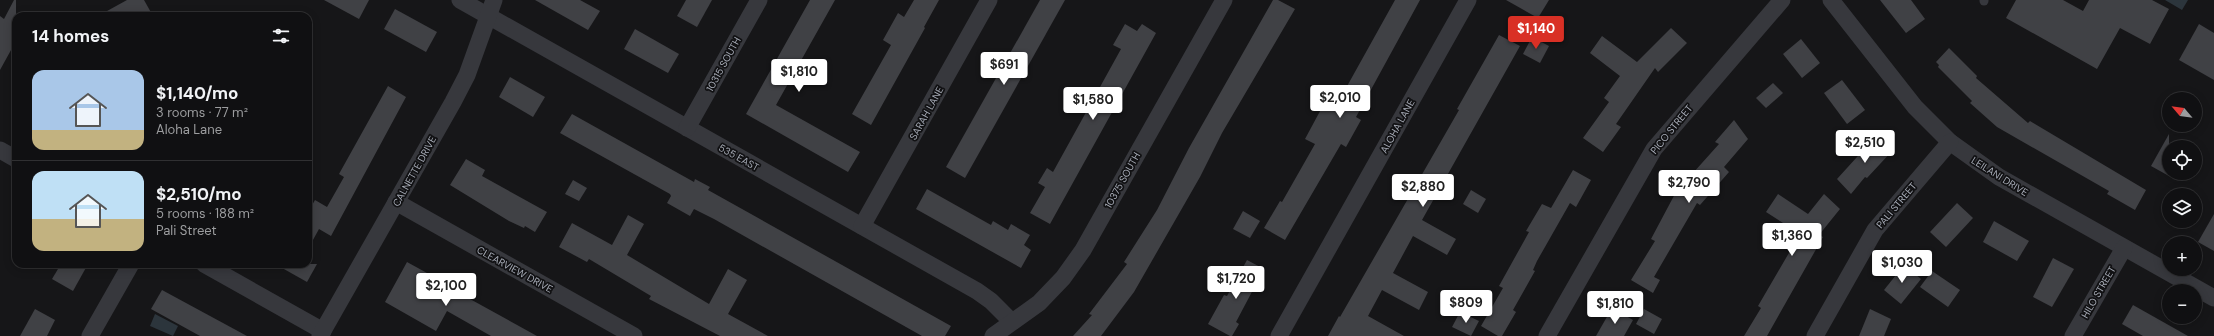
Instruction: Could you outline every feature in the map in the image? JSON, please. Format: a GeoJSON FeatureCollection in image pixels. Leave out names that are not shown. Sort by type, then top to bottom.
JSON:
{"type":"FeatureCollection","features":[{"type":"Feature","properties":{"kind":"street","name":"535 EAST"},"geometry":{"type":"LineString","coordinates":[[460,0],[977,292],[991,301],[1012,322]]}},
{"type":"Feature","properties":{"kind":"street","name":"CALNETTE DRIVE"},"geometry":{"type":"LineString","coordinates":[[322,334],[466,75],[494,0]]}},
{"type":"Feature","properties":{"kind":"street","name":"10315 SOUTH"},"geometry":{"type":"LineString","coordinates":[[687,128],[759,0]]}},
{"type":"Feature","properties":{"kind":"street","name":"SARAH LANE"},"geometry":{"type":"LineString","coordinates":[[862,226],[989,0]]}},
{"type":"Feature","properties":{"kind":"street","name":"10375 SOUTH"},"geometry":{"type":"LineString","coordinates":[[993,336],[1039,303],[1063,278],[1083,250],[1224,0]]}},
{"type":"Feature","properties":{"kind":"street","name":"ALOHA LANE"},"geometry":{"type":"LineString","coordinates":[[1279,336],[1468,0]]}},
{"type":"Feature","properties":{"kind":"street","name":"PICO STREET"},"geometry":{"type":"LineString","coordinates":[[1547,336],[1654,149],[1782,0]]}},
{"type":"Feature","properties":{"kind":"street","name":"LEILANI DRIVE"},"geometry":{"type":"LineString","coordinates":[[1831,0],[1915,107],[1950,142],[1999,177],[2214,298]]}},
{"type":"Feature","properties":{"kind":"street","name":"PALI STREET"},"geometry":{"type":"LineString","coordinates":[[1815,336],[1875,230],[1950,142]]}},
{"type":"Feature","properties":{"kind":"street"},"geometry":{"type":"LineString","coordinates":[[0,150],[12,157]]}},
{"type":"Feature","properties":{"kind":"street","name":"CLEARVIEW DRIVE"},"geometry":{"type":"LineString","coordinates":[[396,202],[634,336]]}},
{"type":"Feature","properties":{"kind":"street","name":"HILO STREET"},"geometry":{"type":"LineString","coordinates":[[2073,336],[2124,248]]}},
{"type":"Feature","properties":{"kind":"street"},"geometry":{"type":"LineString","coordinates":[[90,336],[129,268]]}},
{"type":"Feature","properties":{"kind":"street"},"geometry":{"type":"LineString","coordinates":[[211,268],[322,334]]}},
{"type":"Feature","properties":{"kind":"shaded area"},"geometry":{"type":"Polygon","coordinates":[[[2165,0],[2188,0],[2182,10],[2165,0]]]}},
{"type":"Feature","properties":{"kind":"shaded area"},"geometry":{"type":"Polygon","coordinates":[[[155,314],[178,326],[173,336],[150,326],[155,314]]]}},
{"type":"Feature","properties":{"kind":"building"},"geometry":{"type":"Polygon","coordinates":[[[14,0],[16,0],[16,12],[12,12],[12,48],[0,70],[0,16],[4,19],[14,0]]]}},
{"type":"Feature","properties":{"kind":"building"},"geometry":{"type":"Polygon","coordinates":[[[127,0],[144,0],[151,12],[105,12],[127,0]]]}},
{"type":"Feature","properties":{"kind":"building"},"geometry":{"type":"Polygon","coordinates":[[[324,0],[369,0],[359,19],[324,0]]]}},
{"type":"Feature","properties":{"kind":"building"},"geometry":{"type":"Polygon","coordinates":[[[535,0],[580,0],[600,11],[588,30],[535,0]]]}},
{"type":"Feature","properties":{"kind":"building"},"geometry":{"type":"Polygon","coordinates":[[[686,0],[712,0],[697,27],[677,16],[686,0]]]}},
{"type":"Feature","properties":{"kind":"building"},"geometry":{"type":"Polygon","coordinates":[[[810,0],[835,0],[776,105],[860,152],[848,172],[746,114],[810,0]]]}},
{"type":"Feature","properties":{"kind":"building"},"geometry":{"type":"Polygon","coordinates":[[[914,0],[939,0],[871,125],[852,114],[891,45],[883,40],[898,13],[904,17],[914,0]]]}},
{"type":"Feature","properties":{"kind":"building"},"geometry":{"type":"Polygon","coordinates":[[[1040,0],[1065,0],[965,178],[946,167],[1040,0]]]}},
{"type":"Feature","properties":{"kind":"building"},"geometry":{"type":"Polygon","coordinates":[[[1273,0],[1278,0],[1295,9],[1222,133],[1200,177],[1134,292],[1101,336],[1073,336],[1092,315],[1089,314],[1127,264],[1124,262],[1157,210],[1189,148],[1273,0]]]}},
{"type":"Feature","properties":{"kind":"building"},"geometry":{"type":"Polygon","coordinates":[[[1395,0],[1420,0],[1356,117],[1361,120],[1346,147],[1341,144],[1285,240],[1264,228],[1280,201],[1282,202],[1315,144],[1305,139],[1326,100],[1336,106],[1395,0]]]}},
{"type":"Feature","properties":{"kind":"building"},"geometry":{"type":"Polygon","coordinates":[[[1506,0],[1549,0],[1538,18],[1506,0]]]}},
{"type":"Feature","properties":{"kind":"building"},"geometry":{"type":"Polygon","coordinates":[[[1880,0],[1911,0],[1925,19],[1906,33],[1880,0]]]}},
{"type":"Feature","properties":{"kind":"building"},"geometry":{"type":"Polygon","coordinates":[[[2016,0],[2063,0],[2083,11],[2089,0],[2152,0],[2169,9],[2150,44],[2120,28],[2097,69],[2006,18],[2016,0]]]}},
{"type":"Feature","properties":{"kind":"building"},"geometry":{"type":"Polygon","coordinates":[[[395,9],[437,32],[426,52],[384,29],[395,9]]]}},
{"type":"Feature","properties":{"kind":"building"},"geometry":{"type":"Polygon","coordinates":[[[1125,24],[1137,31],[1142,24],[1156,33],[1050,224],[1030,213],[1045,187],[1038,183],[1047,168],[1053,172],[1121,49],[1113,45],[1125,24]]]}},
{"type":"Feature","properties":{"kind":"building"},"geometry":{"type":"Polygon","coordinates":[[[2199,24],[2214,33],[2214,80],[2179,60],[2199,24]]]}},
{"type":"Feature","properties":{"kind":"building"},"geometry":{"type":"Polygon","coordinates":[[[1671,28],[1687,43],[1658,72],[1655,68],[1616,124],[1621,127],[1603,152],[1583,138],[1609,102],[1604,98],[1620,76],[1590,53],[1602,36],[1637,62],[1671,28]]]}},
{"type":"Feature","properties":{"kind":"building"},"geometry":{"type":"Polygon","coordinates":[[[635,29],[679,54],[668,73],[624,49],[635,29]]]}},
{"type":"Feature","properties":{"kind":"building"},"geometry":{"type":"Polygon","coordinates":[[[1499,35],[1520,46],[1422,220],[1456,239],[1447,255],[1413,236],[1393,273],[1428,292],[1419,310],[1382,290],[1368,316],[1404,336],[1328,336],[1459,110],[1457,109],[1499,35]]]}},
{"type":"Feature","properties":{"kind":"building"},"geometry":{"type":"Polygon","coordinates":[[[1532,37],[1549,46],[1540,63],[1523,54],[1532,37]]]}},
{"type":"Feature","properties":{"kind":"building"},"geometry":{"type":"Polygon","coordinates":[[[1801,39],[1820,63],[1802,78],[1783,54],[1801,39]]]}},
{"type":"Feature","properties":{"kind":"building"},"geometry":{"type":"Polygon","coordinates":[[[1949,48],[1977,76],[1976,78],[2028,123],[2030,121],[2146,190],[2135,210],[2107,194],[2109,191],[1997,127],[1970,103],[1972,101],[1938,67],[1939,65],[1936,62],[1949,48]]]}},
{"type":"Feature","properties":{"kind":"building"},"geometry":{"type":"Polygon","coordinates":[[[510,77],[545,97],[533,117],[499,97],[510,77]]]}},
{"type":"Feature","properties":{"kind":"building"},"geometry":{"type":"Polygon","coordinates":[[[1842,80],[1865,110],[1847,124],[1824,93],[1842,80]]]}},
{"type":"Feature","properties":{"kind":"building"},"geometry":{"type":"Polygon","coordinates":[[[1773,83],[1783,93],[1766,108],[1756,98],[1773,83]]]}},
{"type":"Feature","properties":{"kind":"building"},"geometry":{"type":"Polygon","coordinates":[[[388,86],[406,97],[331,236],[319,229],[312,242],[312,205],[315,200],[327,207],[344,177],[339,174],[388,86]]]}},
{"type":"Feature","properties":{"kind":"building"},"geometry":{"type":"Polygon","coordinates":[[[572,114],[694,182],[695,179],[710,187],[708,190],[951,326],[945,336],[922,336],[714,219],[694,209],[690,216],[667,203],[671,196],[670,194],[560,133],[572,114]]]}},
{"type":"Feature","properties":{"kind":"building"},"geometry":{"type":"Polygon","coordinates":[[[1734,120],[1748,139],[1724,167],[1729,172],[1700,205],[1697,203],[1654,277],[1660,280],[1653,293],[1631,280],[1655,241],[1651,239],[1676,192],[1719,144],[1715,142],[1734,120]]]}},
{"type":"Feature","properties":{"kind":"building"},"geometry":{"type":"Polygon","coordinates":[[[2169,134],[2169,140],[2166,140],[2169,134]]]}},
{"type":"Feature","properties":{"kind":"building"},"geometry":{"type":"Polygon","coordinates":[[[1877,135],[1893,150],[1867,178],[1865,177],[1851,194],[1837,179],[1877,135]]]}},
{"type":"Feature","properties":{"kind":"building"},"geometry":{"type":"Polygon","coordinates":[[[2162,146],[2162,172],[2151,166],[2162,146]]]}},
{"type":"Feature","properties":{"kind":"building"},"geometry":{"type":"Polygon","coordinates":[[[466,159],[485,170],[482,176],[547,212],[535,232],[525,226],[524,228],[509,221],[450,185],[466,159]]]}},
{"type":"Feature","properties":{"kind":"building"},"geometry":{"type":"Polygon","coordinates":[[[1573,170],[1591,180],[1576,207],[1570,203],[1537,261],[1533,270],[1535,271],[1513,310],[1516,312],[1502,336],[1498,336],[1481,326],[1503,288],[1499,286],[1529,232],[1526,231],[1542,204],[1551,208],[1573,170]]]}},
{"type":"Feature","properties":{"kind":"building"},"geometry":{"type":"Polygon","coordinates":[[[573,180],[587,188],[579,201],[565,194],[573,180]]]}},
{"type":"Feature","properties":{"kind":"building"},"geometry":{"type":"Polygon","coordinates":[[[927,189],[991,225],[993,221],[1008,230],[1011,224],[1030,235],[1024,245],[1031,250],[1021,268],[916,209],[927,189]]]}},
{"type":"Feature","properties":{"kind":"building"},"geometry":{"type":"Polygon","coordinates":[[[1471,190],[1486,199],[1478,213],[1463,204],[1471,190]]]}},
{"type":"Feature","properties":{"kind":"building"},"geometry":{"type":"Polygon","coordinates":[[[1778,194],[1808,214],[1824,194],[1840,209],[1819,235],[1823,237],[1767,336],[1744,336],[1761,308],[1758,306],[1800,234],[1766,212],[1778,194]]]}},
{"type":"Feature","properties":{"kind":"building"},"geometry":{"type":"Polygon","coordinates":[[[1957,203],[1973,218],[1946,247],[1930,232],[1957,203]]]}},
{"type":"Feature","properties":{"kind":"building"},"geometry":{"type":"Polygon","coordinates":[[[1243,211],[1260,221],[1250,238],[1233,229],[1243,211]]]}},
{"type":"Feature","properties":{"kind":"building"},"geometry":{"type":"Polygon","coordinates":[[[2214,214],[2214,251],[2202,244],[2201,236],[2214,214]]]}},
{"type":"Feature","properties":{"kind":"building"},"geometry":{"type":"Polygon","coordinates":[[[628,215],[644,224],[627,255],[709,304],[728,269],[747,280],[728,314],[768,336],[720,336],[649,299],[651,296],[589,259],[587,262],[559,247],[572,223],[612,245],[628,215]]]}},
{"type":"Feature","properties":{"kind":"building"},"geometry":{"type":"Polygon","coordinates":[[[1994,221],[2029,241],[2017,261],[1983,242],[1994,221]]]}},
{"type":"Feature","properties":{"kind":"building"},"geometry":{"type":"Polygon","coordinates":[[[2053,258],[2074,269],[2052,307],[2033,297],[2053,258]]]}},
{"type":"Feature","properties":{"kind":"building"},"geometry":{"type":"Polygon","coordinates":[[[1247,260],[1264,269],[1236,322],[1239,324],[1232,336],[1230,336],[1208,324],[1224,295],[1227,296],[1247,260]]]}},
{"type":"Feature","properties":{"kind":"building"},"geometry":{"type":"Polygon","coordinates":[[[407,262],[427,273],[419,287],[442,300],[450,288],[537,336],[491,336],[447,311],[436,331],[385,302],[407,262]]]}},
{"type":"Feature","properties":{"kind":"building"},"geometry":{"type":"Polygon","coordinates":[[[312,264],[317,264],[307,282],[282,268],[312,268],[312,264]]]}},
{"type":"Feature","properties":{"kind":"building"},"geometry":{"type":"Polygon","coordinates":[[[1904,265],[1921,279],[1901,304],[1884,290],[1904,265]]]}},
{"type":"Feature","properties":{"kind":"building"},"geometry":{"type":"Polygon","coordinates":[[[59,268],[86,268],[73,291],[52,279],[59,268]]]}},
{"type":"Feature","properties":{"kind":"building"},"geometry":{"type":"Polygon","coordinates":[[[1932,271],[1960,290],[1948,307],[1920,287],[1932,271]]]}},
{"type":"Feature","properties":{"kind":"building"},"geometry":{"type":"Polygon","coordinates":[[[162,290],[247,336],[200,336],[151,309],[162,290]]]}},
{"type":"Feature","properties":{"kind":"building"},"geometry":{"type":"Polygon","coordinates":[[[2133,305],[2162,321],[2162,324],[2167,324],[2188,336],[2143,336],[2122,324],[2133,305]]]}},
{"type":"Feature","properties":{"kind":"building"},"geometry":{"type":"Polygon","coordinates":[[[1612,308],[1633,320],[1624,336],[1596,336],[1612,308]]]}},
{"type":"Feature","properties":{"kind":"building"},"geometry":{"type":"Polygon","coordinates":[[[35,309],[55,320],[47,336],[20,336],[35,309]]]}},
{"type":"Feature","properties":{"kind":"building"},"geometry":{"type":"Polygon","coordinates":[[[1644,309],[1662,319],[1654,334],[1636,324],[1644,309]]]}},
{"type":"Feature","properties":{"kind":"building"},"geometry":{"type":"Polygon","coordinates":[[[1870,309],[1891,319],[1884,336],[1859,336],[1870,309]]]}},
{"type":"Feature","properties":{"kind":"building"},"geometry":{"type":"Polygon","coordinates":[[[1460,312],[1479,321],[1471,336],[1452,327],[1460,312]]]}}]}
